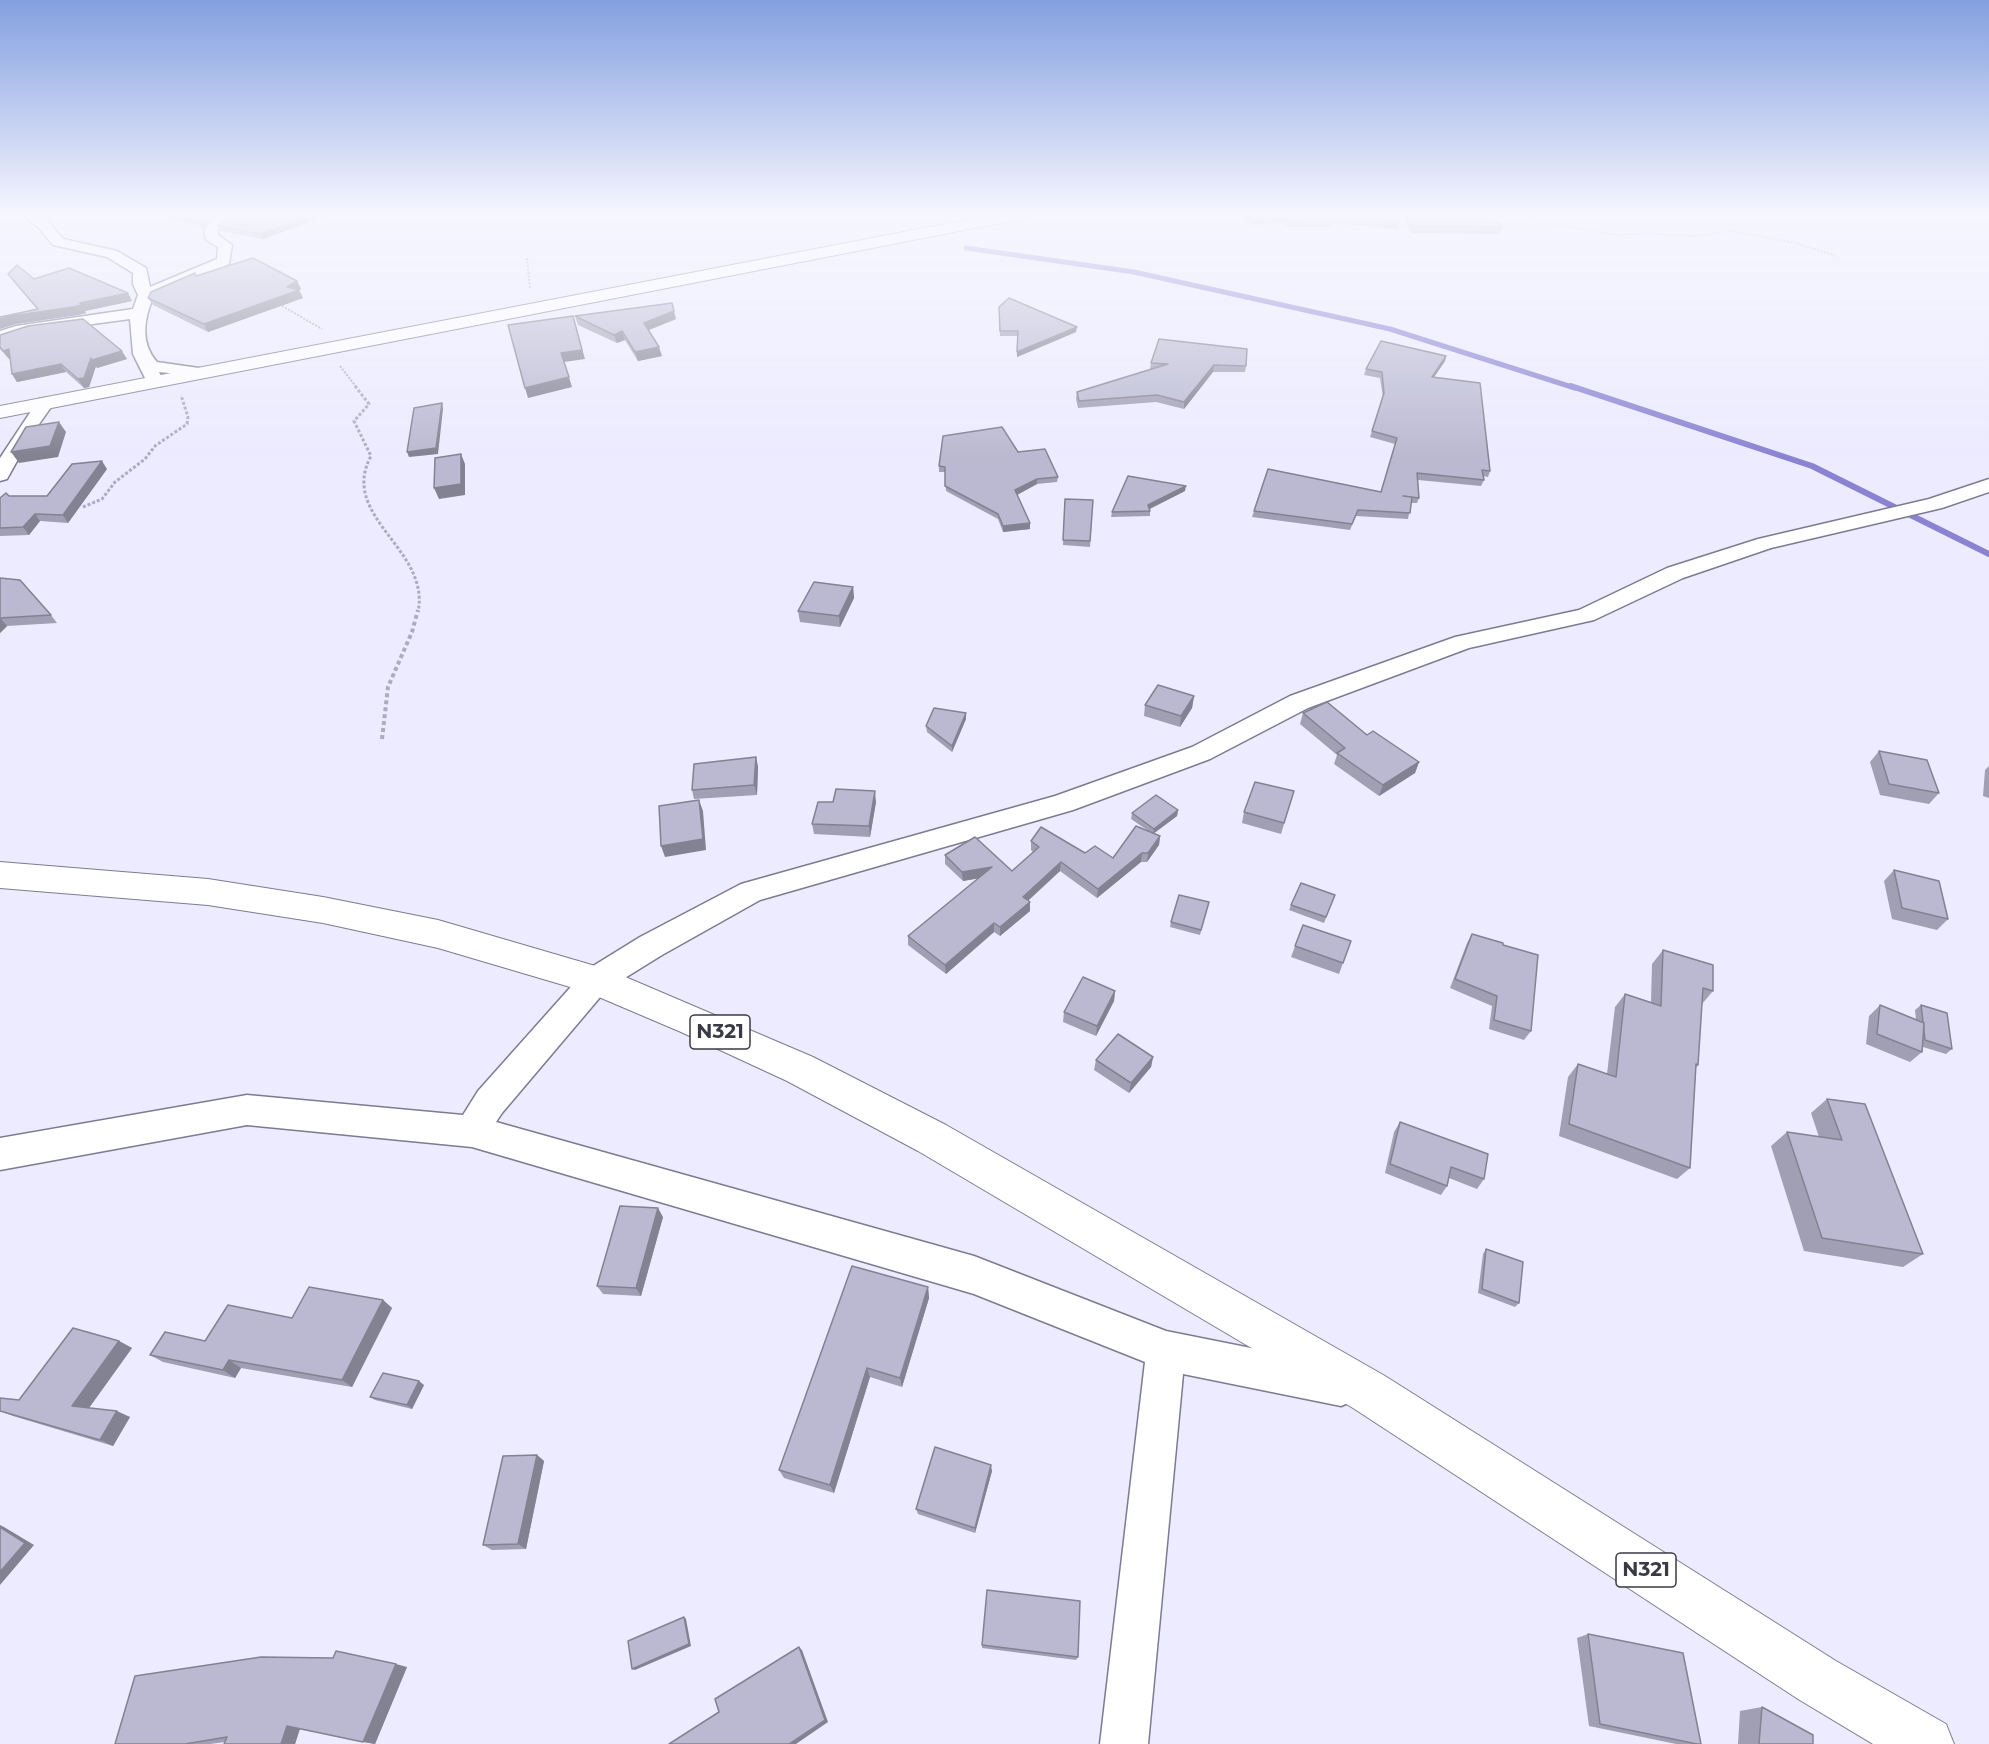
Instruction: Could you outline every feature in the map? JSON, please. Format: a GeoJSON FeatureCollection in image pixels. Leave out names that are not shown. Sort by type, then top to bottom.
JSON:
{"type":"FeatureCollection","features":[{"type":"Feature","properties":{"kind":"main road"},"geometry":{"type":"LineString","coordinates":[[0,412],[602,294]]}},
{"type":"Feature","properties":{"kind":"main road","name":"N321"},"geometry":{"type":"LineString","coordinates":[[0,875],[208,892],[323,910],[438,934],[597,980],[800,1069],[922,1133],[1369,1392],[1807,1674],[1926,1744]]}},
{"type":"Feature","properties":{"kind":"street"},"geometry":{"type":"LineString","coordinates":[[146,295],[138,313],[135,328],[141,354],[164,380]]}},
{"type":"Feature","properties":{"kind":"street"},"geometry":{"type":"LineString","coordinates":[[0,337],[13,331],[66,322],[117,318],[138,313]]}},
{"type":"Feature","properties":{"kind":"street"},"geometry":{"type":"LineString","coordinates":[[141,354],[152,366],[200,373]]}},
{"type":"Feature","properties":{"kind":"street"},"geometry":{"type":"LineString","coordinates":[[0,475],[23,434],[45,403]]}},
{"type":"Feature","properties":{"kind":"street"},"geometry":{"type":"LineString","coordinates":[[472,1131],[490,1102],[597,980],[651,946],[751,892],[1063,803],[1201,753],[1299,702],[1462,642],[1586,615],[1675,573],[1765,543],[1935,504],[1989,485]]}},
{"type":"Feature","properties":{"kind":"street","name":"N321"},"geometry":{"type":"LineString","coordinates":[[0,1154],[247,1110],[472,1131],[974,1275],[1166,1351],[1369,1392]]}},
{"type":"Feature","properties":{"kind":"street"},"geometry":{"type":"LineString","coordinates":[[1124,1744],[1166,1351]]}},
{"type":"Feature","properties":{"kind":"path"},"geometry":{"type":"LineString","coordinates":[[532,294],[536,307]]}},
{"type":"Feature","properties":{"kind":"path"},"geometry":{"type":"LineString","coordinates":[[275,298],[279,304],[324,330],[336,346],[339,365],[369,404],[354,422],[363,435],[371,456],[362,466],[362,493],[417,579],[419,600],[416,625],[390,678],[382,705],[382,739]]}},
{"type":"Feature","properties":{"kind":"path"},"geometry":{"type":"LineString","coordinates":[[83,507],[102,499],[115,482],[145,459],[155,446],[187,424],[184,402],[164,380]]}},
{"type":"Feature","properties":{"kind":"building"},"geometry":{"type":"Polygon","coordinates":[[[25,294],[121,294],[80,303],[82,305],[73,307],[0,319],[0,317],[38,309],[25,294]]]}},
{"type":"Feature","properties":{"kind":"building"},"geometry":{"type":"Polygon","coordinates":[[[150,294],[287,294],[204,324],[148,298],[150,294]]]}},
{"type":"Feature","properties":{"kind":"building"},"geometry":{"type":"Polygon","coordinates":[[[1009,298],[1077,327],[1017,352],[1018,331],[1000,331],[999,307],[1009,298]]]}},
{"type":"Feature","properties":{"kind":"building"},"geometry":{"type":"Polygon","coordinates":[[[672,303],[674,311],[644,323],[659,347],[635,352],[622,331],[614,335],[575,316],[672,303]]]}},
{"type":"Feature","properties":{"kind":"building"},"geometry":{"type":"Polygon","coordinates":[[[573,316],[582,350],[561,353],[569,377],[525,388],[508,325],[573,316]]]}},
{"type":"Feature","properties":{"kind":"building"},"geometry":{"type":"Polygon","coordinates":[[[83,319],[122,351],[92,360],[91,358],[84,378],[78,379],[61,364],[12,374],[9,349],[3,351],[0,347],[0,335],[28,326],[83,319]]]}},
{"type":"Feature","properties":{"kind":"building"},"geometry":{"type":"Polygon","coordinates":[[[1159,339],[1247,349],[1246,366],[1214,365],[1184,402],[1157,395],[1079,401],[1077,392],[1168,364],[1151,363],[1159,339]]]}},
{"type":"Feature","properties":{"kind":"building"},"geometry":{"type":"Polygon","coordinates":[[[1381,341],[1446,356],[1432,377],[1480,383],[1490,471],[1482,470],[1484,480],[1417,473],[1419,498],[1412,497],[1410,513],[1358,510],[1352,524],[1254,511],[1268,469],[1381,492],[1397,438],[1372,431],[1384,393],[1382,372],[1366,369],[1381,341]]]}},
{"type":"Feature","properties":{"kind":"building"},"geometry":{"type":"Polygon","coordinates":[[[442,403],[436,448],[407,452],[414,408],[442,403]]]}},
{"type":"Feature","properties":{"kind":"building"},"geometry":{"type":"Polygon","coordinates":[[[59,422],[50,446],[11,452],[26,427],[59,422]]]}},
{"type":"Feature","properties":{"kind":"building"},"geometry":{"type":"Polygon","coordinates":[[[1002,427],[1018,452],[1045,449],[1058,477],[1037,479],[1015,490],[1030,523],[1003,526],[998,514],[945,486],[945,467],[939,466],[943,436],[1002,427]]]}},
{"type":"Feature","properties":{"kind":"building"},"geometry":{"type":"Polygon","coordinates":[[[461,454],[461,484],[434,488],[435,458],[461,454]]]}},
{"type":"Feature","properties":{"kind":"building"},"geometry":{"type":"Polygon","coordinates":[[[102,461],[63,515],[35,514],[23,527],[0,528],[0,498],[6,493],[9,496],[47,496],[72,464],[102,461]]]}},
{"type":"Feature","properties":{"kind":"building"},"geometry":{"type":"Polygon","coordinates":[[[1128,476],[1186,486],[1148,505],[1150,511],[1112,512],[1128,476]]]}},
{"type":"Feature","properties":{"kind":"building"},"geometry":{"type":"Polygon","coordinates":[[[1065,499],[1093,500],[1090,541],[1063,540],[1065,499]]]}},
{"type":"Feature","properties":{"kind":"building"},"geometry":{"type":"Polygon","coordinates":[[[0,578],[20,580],[51,615],[0,618],[0,578]]]}},
{"type":"Feature","properties":{"kind":"building"},"geometry":{"type":"Polygon","coordinates":[[[814,582],[853,587],[839,616],[798,611],[814,582]]]}},
{"type":"Feature","properties":{"kind":"building"},"geometry":{"type":"Polygon","coordinates":[[[1158,685],[1194,696],[1181,716],[1145,705],[1158,685]]]}},
{"type":"Feature","properties":{"kind":"building"},"geometry":{"type":"Polygon","coordinates":[[[1327,702],[1367,735],[1373,731],[1419,762],[1383,785],[1337,753],[1345,748],[1303,713],[1327,702]]]}},
{"type":"Feature","properties":{"kind":"building"},"geometry":{"type":"Polygon","coordinates":[[[934,708],[966,713],[952,746],[926,726],[934,708]]]}},
{"type":"Feature","properties":{"kind":"building"},"geometry":{"type":"Polygon","coordinates":[[[1879,751],[1927,760],[1939,793],[1889,784],[1879,751]]]}},
{"type":"Feature","properties":{"kind":"building"},"geometry":{"type":"Polygon","coordinates":[[[756,757],[754,785],[692,790],[694,764],[756,757]]]}},
{"type":"Feature","properties":{"kind":"building"},"geometry":{"type":"Polygon","coordinates":[[[1255,782],[1294,791],[1284,823],[1244,812],[1255,782]]]}},
{"type":"Feature","properties":{"kind":"building"},"geometry":{"type":"Polygon","coordinates":[[[836,789],[875,791],[869,826],[812,824],[818,802],[833,802],[836,789]]]}},
{"type":"Feature","properties":{"kind":"building"},"geometry":{"type":"Polygon","coordinates":[[[1156,795],[1178,810],[1154,829],[1132,813],[1156,795]]]}},
{"type":"Feature","properties":{"kind":"building"},"geometry":{"type":"Polygon","coordinates":[[[699,800],[703,839],[661,846],[659,806],[699,800]]]}},
{"type":"Feature","properties":{"kind":"building"},"geometry":{"type":"Polygon","coordinates":[[[1136,826],[1160,836],[1148,853],[1142,853],[1098,889],[1061,862],[1023,897],[1030,902],[1000,927],[994,923],[945,965],[908,936],[992,867],[962,872],[945,855],[975,837],[1012,871],[1039,847],[1031,841],[1041,827],[1085,853],[1095,846],[1113,858],[1136,826]]]}},
{"type":"Feature","properties":{"kind":"building"},"geometry":{"type":"Polygon","coordinates":[[[1894,870],[1939,881],[1948,919],[1902,908],[1894,870]]]}},
{"type":"Feature","properties":{"kind":"building"},"geometry":{"type":"Polygon","coordinates":[[[1301,883],[1335,895],[1326,917],[1291,905],[1301,883]]]}},
{"type":"Feature","properties":{"kind":"building"},"geometry":{"type":"Polygon","coordinates":[[[1179,895],[1209,902],[1201,930],[1171,922],[1179,895]]]}},
{"type":"Feature","properties":{"kind":"building"},"geometry":{"type":"Polygon","coordinates":[[[1303,925],[1351,941],[1343,963],[1295,946],[1303,925]]]}},
{"type":"Feature","properties":{"kind":"building"},"geometry":{"type":"Polygon","coordinates":[[[1472,934],[1538,955],[1531,1031],[1494,1020],[1497,996],[1455,979],[1472,934]]]}},
{"type":"Feature","properties":{"kind":"building"},"geometry":{"type":"Polygon","coordinates":[[[1663,950],[1713,965],[1713,991],[1703,988],[1690,1168],[1569,1124],[1578,1064],[1616,1077],[1625,994],[1661,1006],[1663,950]]]}},
{"type":"Feature","properties":{"kind":"building"},"geometry":{"type":"Polygon","coordinates":[[[1083,977],[1115,991],[1097,1026],[1064,1012],[1083,977]]]}},
{"type":"Feature","properties":{"kind":"building"},"geometry":{"type":"Polygon","coordinates":[[[1880,1005],[1924,1023],[1922,1052],[1877,1034],[1880,1005]]]}},
{"type":"Feature","properties":{"kind":"building"},"geometry":{"type":"Polygon","coordinates":[[[1921,1005],[1947,1013],[1952,1049],[1925,1040],[1921,1005]]]}},
{"type":"Feature","properties":{"kind":"building"},"geometry":{"type":"Polygon","coordinates":[[[1118,1034],[1153,1057],[1131,1083],[1096,1060],[1118,1034]]]}},
{"type":"Feature","properties":{"kind":"building"},"geometry":{"type":"Polygon","coordinates":[[[1827,1099],[1865,1104],[1923,1254],[1822,1238],[1787,1132],[1842,1140],[1827,1099]]]}},
{"type":"Feature","properties":{"kind":"building"},"geometry":{"type":"Polygon","coordinates":[[[1400,1122],[1488,1154],[1484,1179],[1451,1167],[1447,1186],[1390,1164],[1400,1122]]]}},
{"type":"Feature","properties":{"kind":"building"},"geometry":{"type":"Polygon","coordinates":[[[620,1206],[658,1208],[636,1288],[597,1286],[620,1206]]]}},
{"type":"Feature","properties":{"kind":"building"},"geometry":{"type":"Polygon","coordinates":[[[1486,1249],[1523,1262],[1519,1303],[1482,1289],[1486,1249]]]}},
{"type":"Feature","properties":{"kind":"building"},"geometry":{"type":"Polygon","coordinates":[[[852,1266],[928,1287],[900,1378],[867,1368],[830,1485],[779,1470],[852,1266]]]}},
{"type":"Feature","properties":{"kind":"building"},"geometry":{"type":"Polygon","coordinates":[[[309,1287],[383,1300],[342,1380],[229,1360],[223,1370],[150,1355],[165,1332],[205,1341],[228,1305],[292,1318],[309,1287]]]}},
{"type":"Feature","properties":{"kind":"building"},"geometry":{"type":"Polygon","coordinates":[[[73,1328],[119,1341],[72,1406],[117,1411],[100,1440],[0,1411],[0,1398],[19,1400],[73,1328]]]}},
{"type":"Feature","properties":{"kind":"building"},"geometry":{"type":"Polygon","coordinates":[[[383,1373],[419,1381],[407,1405],[370,1397],[383,1373]]]}},
{"type":"Feature","properties":{"kind":"building"},"geometry":{"type":"Polygon","coordinates":[[[935,1447],[991,1465],[975,1528],[916,1509],[935,1447]]]}},
{"type":"Feature","properties":{"kind":"building"},"geometry":{"type":"Polygon","coordinates":[[[537,1455],[518,1544],[483,1545],[503,1456],[537,1455]]]}},
{"type":"Feature","properties":{"kind":"building"},"geometry":{"type":"Polygon","coordinates":[[[0,1527],[25,1543],[0,1572],[0,1527]]]}},
{"type":"Feature","properties":{"kind":"building"},"geometry":{"type":"Polygon","coordinates":[[[987,1590],[1080,1601],[1078,1657],[982,1645],[987,1590]]]}},
{"type":"Feature","properties":{"kind":"building"},"geometry":{"type":"Polygon","coordinates":[[[684,1617],[689,1644],[632,1669],[628,1641],[684,1617]]]}},
{"type":"Feature","properties":{"kind":"building"},"geometry":{"type":"Polygon","coordinates":[[[1588,1634],[1683,1653],[1701,1744],[1600,1724],[1588,1634]]]}},
{"type":"Feature","properties":{"kind":"building"},"geometry":{"type":"Polygon","coordinates":[[[799,1647],[825,1720],[789,1744],[669,1744],[719,1712],[715,1699],[799,1647]]]}},
{"type":"Feature","properties":{"kind":"building"},"geometry":{"type":"Polygon","coordinates":[[[336,1651],[396,1664],[363,1742],[287,1726],[281,1744],[224,1744],[227,1737],[185,1744],[115,1744],[135,1676],[261,1657],[333,1658],[336,1651]]]}},
{"type":"Feature","properties":{"kind":"building"},"geometry":{"type":"Polygon","coordinates":[[[1762,1707],[1813,1735],[1813,1744],[1759,1744],[1762,1707]]]}},
{"type":"Feature","properties":{"kind":"waterway"},"geometry":{"type":"LineString","coordinates":[[1235,294],[1390,329],[1575,388]]}},
{"type":"Feature","properties":{"kind":"waterway"},"geometry":{"type":"LineString","coordinates":[[1571,386],[1812,466],[1989,554]]}}]}
